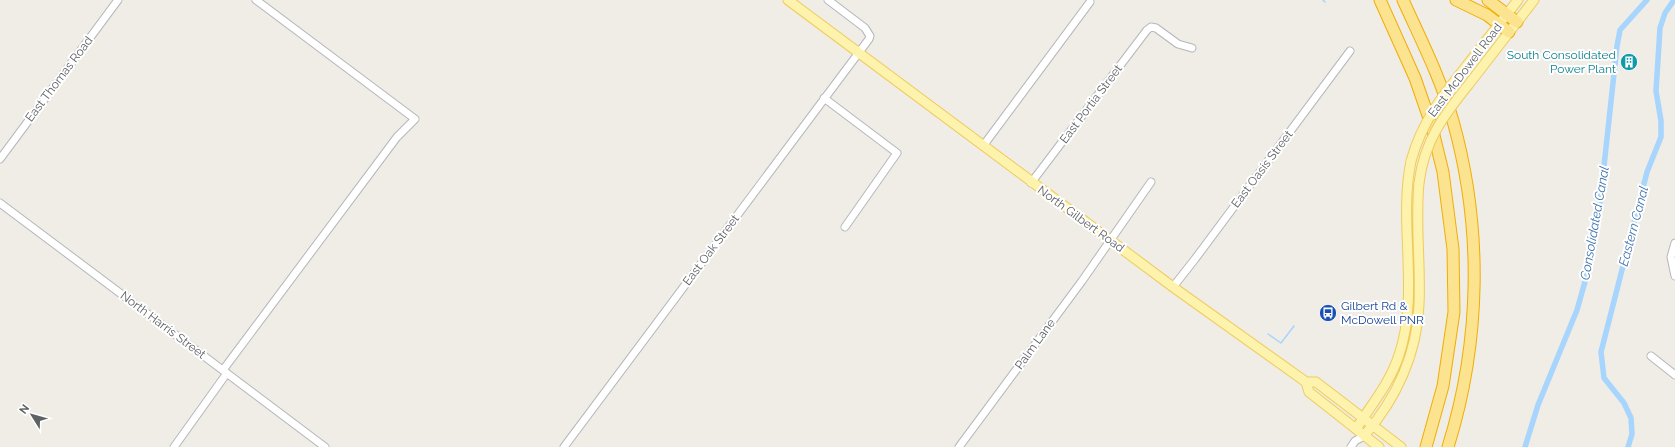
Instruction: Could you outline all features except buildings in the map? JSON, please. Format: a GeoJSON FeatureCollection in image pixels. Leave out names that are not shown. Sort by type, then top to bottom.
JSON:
{"type":"FeatureCollection","features":[{"type":"Feature","properties":{"kind":"highway"},"geometry":{"type":"LineString","coordinates":[[1380,0],[1415,78],[1432,127],[1444,180],[1453,249],[1454,312],[1444,378],[1426,447]]}},
{"type":"Feature","properties":{"kind":"highway"},"geometry":{"type":"LineString","coordinates":[[1403,0],[1432,64],[1453,120],[1470,196],[1473,229],[1474,294],[1470,351],[1462,396],[1448,447]]}},
{"type":"Feature","properties":{"kind":"highway"},"geometry":{"type":"LineString","coordinates":[[1456,0],[1487,15],[1509,32]]}},
{"type":"Feature","properties":{"kind":"highway"},"geometry":{"type":"LineString","coordinates":[[1488,0],[1517,22]]}},
{"type":"Feature","properties":{"kind":"main road","name":"North Gilbert Road"},"geometry":{"type":"LineString","coordinates":[[788,0],[982,146],[1173,286],[1306,382],[1316,382],[1401,446]]}},
{"type":"Feature","properties":{"kind":"main road","name":"East McDowell Road"},"geometry":{"type":"LineString","coordinates":[[1356,429],[1386,383],[1393,370],[1402,344],[1408,304],[1407,188],[1411,161],[1416,145],[1429,116],[1442,96],[1518,0]]}},
{"type":"Feature","properties":{"kind":"main road","name":"East McDowell Road"},"geometry":{"type":"LineString","coordinates":[[1364,436],[1397,388],[1404,373],[1415,338],[1419,304],[1417,204],[1422,164],[1433,134],[1447,111],[1534,0]]}},
{"type":"Feature","properties":{"kind":"main road","name":"North Gilbert Road"},"geometry":{"type":"LineString","coordinates":[[1306,382],[1309,392],[1379,447]]}},
{"type":"Feature","properties":{"kind":"street","name":"East Thomas Road"},"geometry":{"type":"LineString","coordinates":[[0,159],[118,0]]}},
{"type":"Feature","properties":{"kind":"street"},"geometry":{"type":"LineString","coordinates":[[174,447],[225,372],[398,137],[415,119],[256,0]]}},
{"type":"Feature","properties":{"kind":"street"},"geometry":{"type":"LineString","coordinates":[[828,0],[865,28],[868,33],[869,39],[859,53]]}},
{"type":"Feature","properties":{"kind":"street"},"geometry":{"type":"LineString","coordinates":[[982,146],[1090,2]]}},
{"type":"Feature","properties":{"kind":"street","name":"East Portia Street"},"geometry":{"type":"LineString","coordinates":[[1032,183],[1147,30],[1152,27],[1178,44],[1192,48]]}},
{"type":"Feature","properties":{"kind":"street","name":"East Oasis Street"},"geometry":{"type":"LineString","coordinates":[[1173,286],[1195,259],[1350,51]]}},
{"type":"Feature","properties":{"kind":"street","name":"East Oak Street"},"geometry":{"type":"LineString","coordinates":[[564,447],[859,53]]}},
{"type":"Feature","properties":{"kind":"street"},"geometry":{"type":"LineString","coordinates":[[824,98],[897,153],[845,227]]}},
{"type":"Feature","properties":{"kind":"street","name":"Palm Lane"},"geometry":{"type":"LineString","coordinates":[[959,447],[1082,281],[1151,182]]}},
{"type":"Feature","properties":{"kind":"street","name":"North Harris Street"},"geometry":{"type":"LineString","coordinates":[[0,203],[325,447]]}},
{"type":"Feature","properties":{"kind":"street"},"geometry":{"type":"LineString","coordinates":[[1675,243],[1671,258],[1675,276]]}},
{"type":"Feature","properties":{"kind":"street"},"geometry":{"type":"LineString","coordinates":[[1651,356],[1675,375]]}},
{"type":"Feature","properties":{"kind":"street","name":"East McDowell Road"},"geometry":{"type":"LineString","coordinates":[[1351,447],[1355,440],[1356,429]]}},
{"type":"Feature","properties":{"kind":"street","name":"East McDowell Road"},"geometry":{"type":"LineString","coordinates":[[1355,440],[1364,436]]}},
{"type":"Feature","properties":{"kind":"waterway","name":"Consolidated Canal"},"geometry":{"type":"LineString","coordinates":[[1525,447],[1538,405],[1577,310],[1586,278],[1600,203],[1620,30],[1647,0]]}},
{"type":"Feature","properties":{"kind":"waterway","name":"Eastern Canal"},"geometry":{"type":"LineString","coordinates":[[1628,447],[1632,434],[1631,418],[1624,403],[1604,378],[1601,352],[1647,172],[1661,137],[1661,121],[1656,91],[1660,28],[1665,13],[1674,0]]}},
{"type":"Feature","properties":{"kind":"waterway"},"geometry":{"type":"LineString","coordinates":[[1268,334],[1281,343],[1294,326]]}},
{"type":"Feature","properties":{"kind":"place","name":"South Consolidated Power Plant"},"geometry":{"type":"Point","coordinates":[1629,62]}},
{"type":"Feature","properties":{"kind":"place","name":"Gilbert Rd & McDowell PNR"},"geometry":{"type":"Point","coordinates":[1328,313]}}]}
